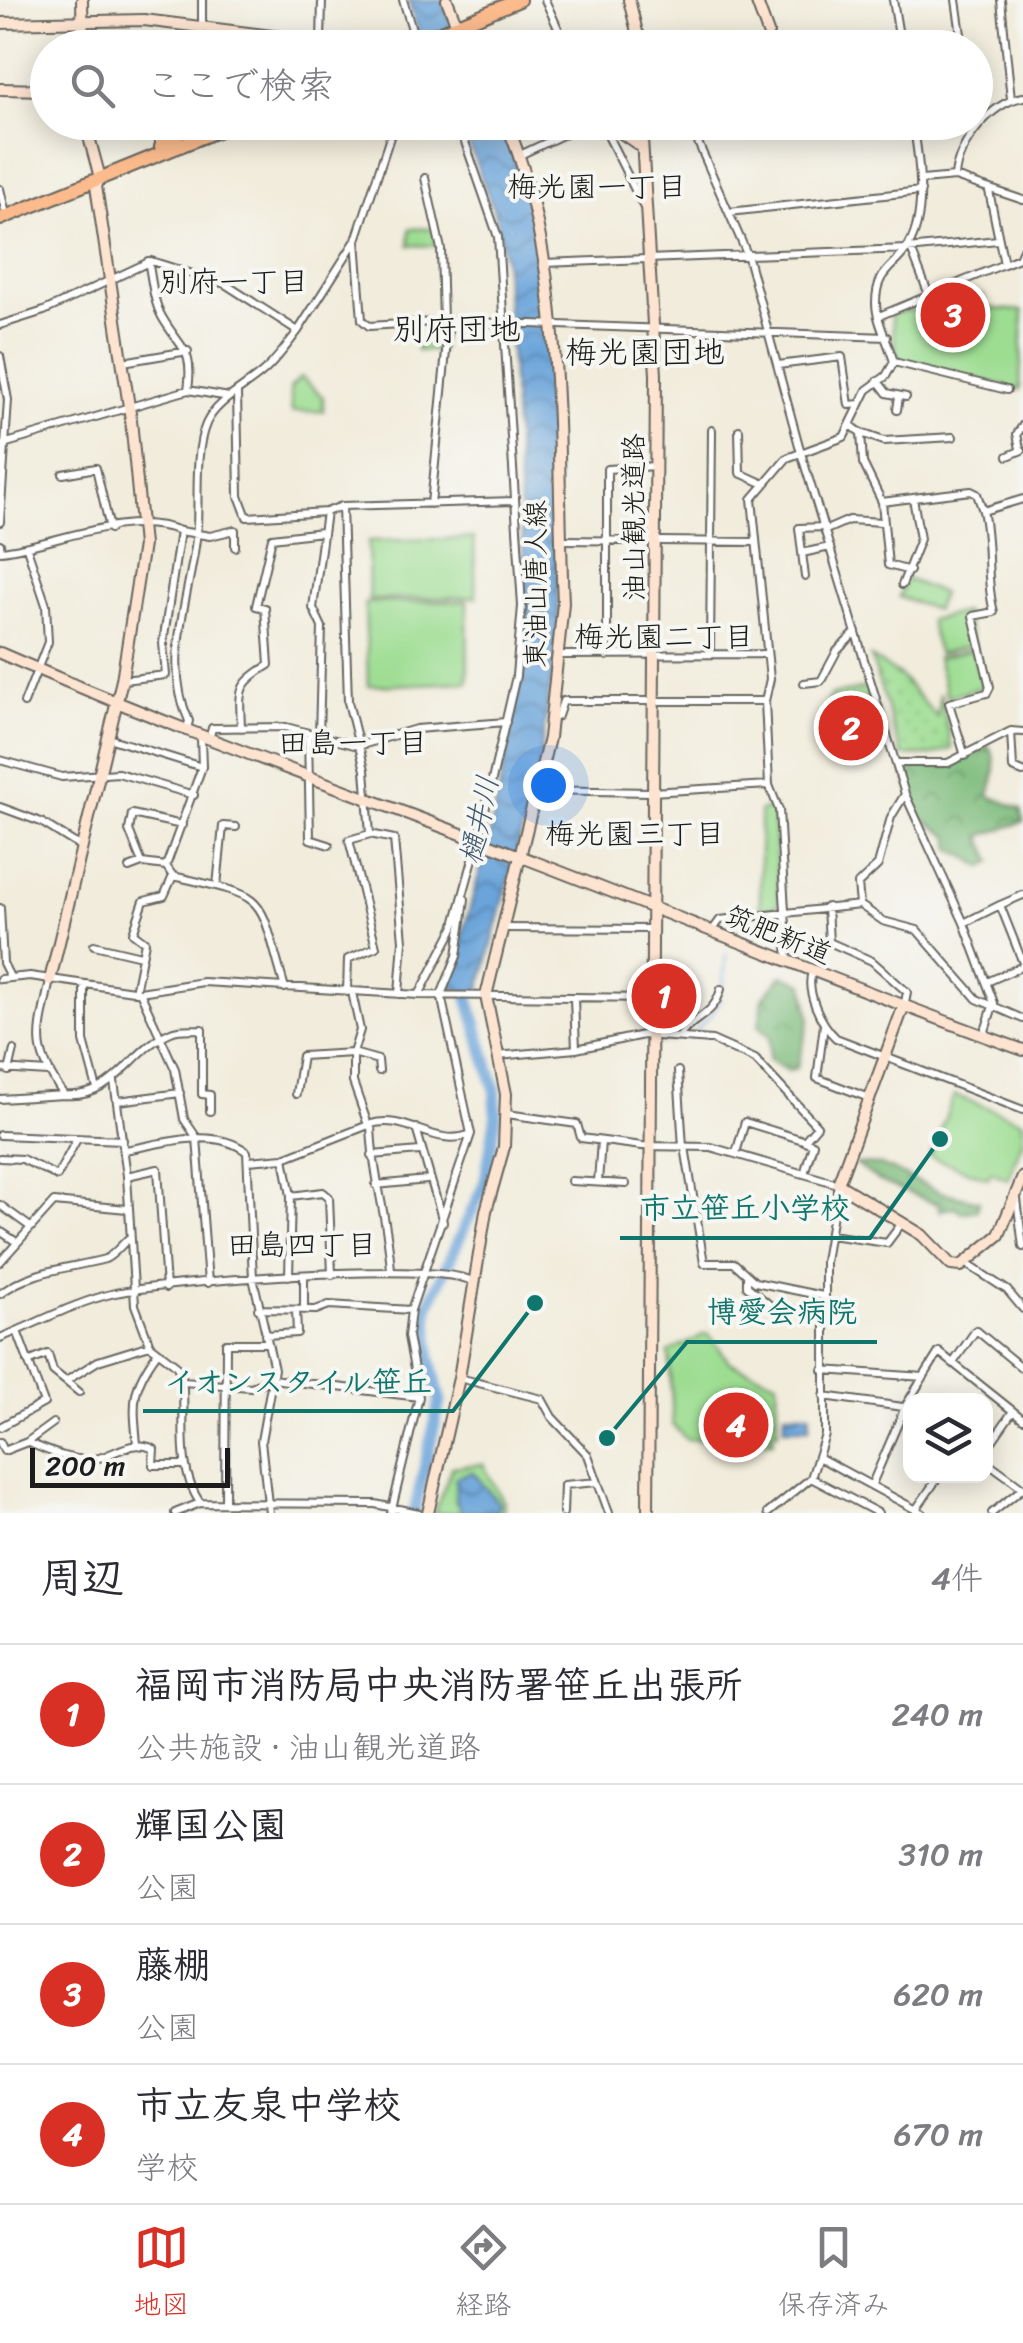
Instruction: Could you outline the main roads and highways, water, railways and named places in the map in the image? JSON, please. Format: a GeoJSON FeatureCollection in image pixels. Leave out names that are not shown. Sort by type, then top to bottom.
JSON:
{"type":"FeatureCollection","features":[{"type":"Feature","properties":{"kind":"highway"},"geometry":{"type":"LineString","coordinates":[[452,30],[519,0]]}},
{"type":"Feature","properties":{"kind":"highway"},"geometry":{"type":"LineString","coordinates":[[161,147],[164,140]]}},
{"type":"Feature","properties":{"kind":"highway"},"geometry":{"type":"LineString","coordinates":[[99,176],[181,140]]}},
{"type":"Feature","properties":{"kind":"highway"},"geometry":{"type":"LineString","coordinates":[[2,214],[197,140]]}},
{"type":"Feature","properties":{"kind":"highway"},"geometry":{"type":"LineString","coordinates":[[193,142],[208,140]]}},
{"type":"Feature","properties":{"kind":"water"},"geometry":{"type":"Polygon","coordinates":[[[408,0],[443,0],[454,30],[418,30],[408,0]]]}},
{"type":"Feature","properties":{"kind":"water"},"geometry":{"type":"Polygon","coordinates":[[[467,140],[508,140],[532,209],[546,311],[559,626],[539,766],[480,990],[448,989],[490,833],[522,676],[527,611],[504,258],[496,217],[467,140]]]}},
{"type":"Feature","properties":{"kind":"water"},"geometry":{"type":"Polygon","coordinates":[[[785,1413],[810,1413],[809,1428],[784,1428],[785,1413]]]}},
{"type":"Feature","properties":{"kind":"water"},"geometry":{"type":"Polygon","coordinates":[[[473,1472],[499,1504],[495,1512],[462,1513],[455,1500],[456,1477],[473,1472]]]}},
{"type":"Feature","properties":{"kind":"waterway"},"geometry":{"type":"LineString","coordinates":[[723,986],[726,954]]}},
{"type":"Feature","properties":{"kind":"waterway","name":"樋井川"},"geometry":{"type":"LineString","coordinates":[[414,1513],[440,1400],[430,1356],[427,1309],[485,1182],[496,1116],[495,1089],[467,993],[471,973]]}},
{"type":"Feature","properties":{"kind":"waterway"},"geometry":{"type":"LineString","coordinates":[[691,1038],[720,998]]}},
{"type":"Feature","properties":{"kind":"place","name":"藤棚"},"geometry":{"type":"Point","coordinates":[953,315]}},
{"type":"Feature","properties":{"kind":"place","name":"輝国公園"},"geometry":{"type":"Point","coordinates":[851,728]}},
{"type":"Feature","properties":{"kind":"place","name":"福岡市消防局中央消防署笹丘出張所"},"geometry":{"type":"Point","coordinates":[664,996]}},
{"type":"Feature","properties":{"kind":"place","name":"市立笹丘小学校"},"geometry":{"type":"Point","coordinates":[940,1139]}},
{"type":"Feature","properties":{"kind":"place","name":"イオンスタイル笹丘"},"geometry":{"type":"Point","coordinates":[535,1303]}},
{"type":"Feature","properties":{"kind":"place","name":"市立友泉中学校"},"geometry":{"type":"Point","coordinates":[736,1425]}},
{"type":"Feature","properties":{"kind":"place","name":"博愛会病院"},"geometry":{"type":"Point","coordinates":[607,1438]}},
{"type":"Feature","properties":{"kind":"district","name":"梅光園一丁目"},"geometry":{"type":"Point","coordinates":[597,187]}},
{"type":"Feature","properties":{"kind":"district","name":"別府一丁目"},"geometry":{"type":"Point","coordinates":[234,282]}},
{"type":"Feature","properties":{"kind":"district","name":"別府団地"},"geometry":{"type":"Point","coordinates":[457,329]}},
{"type":"Feature","properties":{"kind":"district","name":"梅光園団地"},"geometry":{"type":"Point","coordinates":[645,352]}},
{"type":"Feature","properties":{"kind":"district","name":"梅光園二丁目"},"geometry":{"type":"Point","coordinates":[664,637]}},
{"type":"Feature","properties":{"kind":"district","name":"田島一丁目"},"geometry":{"type":"Point","coordinates":[353,743]}},
{"type":"Feature","properties":{"kind":"district","name":"梅光園三丁目"},"geometry":{"type":"Point","coordinates":[635,834]}},
{"type":"Feature","properties":{"kind":"district","name":"田島四丁目"},"geometry":{"type":"Point","coordinates":[302,1245]}}]}
